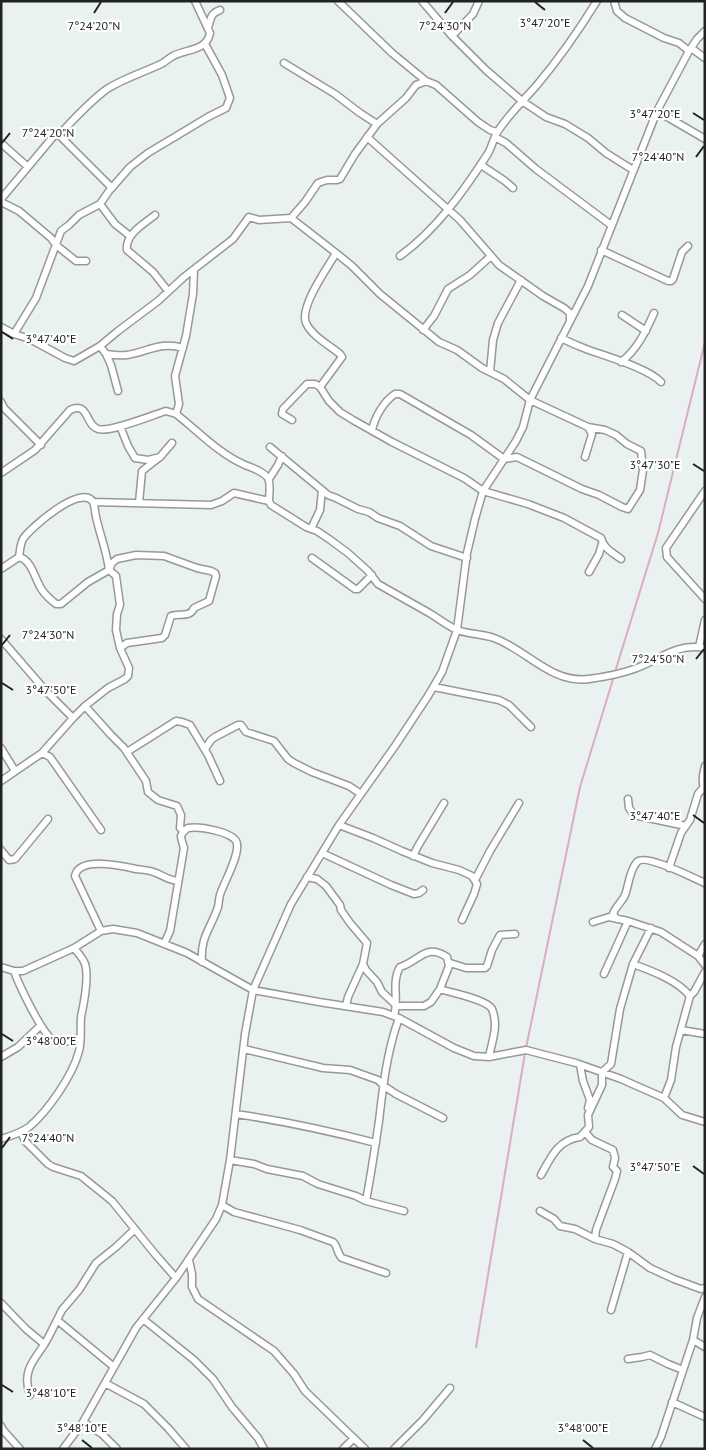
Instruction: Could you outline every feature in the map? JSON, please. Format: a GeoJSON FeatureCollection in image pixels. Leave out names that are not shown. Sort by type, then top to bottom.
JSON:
{"type":"FeatureCollection","features":[{"type":"Feature","properties":{"kind":"street"},"geometry":{"type":"LineString","coordinates":[[86,261],[76,261],[19,211],[1,201],[53,137],[56,134],[59,135],[86,106],[107,90],[135,74],[164,62],[172,56],[205,44],[209,39],[210,33],[195,1]]}},
{"type":"Feature","properties":{"kind":"street"},"geometry":{"type":"LineString","coordinates":[[338,1],[373,35],[426,81],[436,85],[536,169],[611,225]]}},
{"type":"Feature","properties":{"kind":"street"},"geometry":{"type":"LineString","coordinates":[[422,1],[452,36],[486,70],[522,101],[546,117],[565,124],[588,138],[606,153],[633,170]]}},
{"type":"Feature","properties":{"kind":"street"},"geometry":{"type":"LineString","coordinates":[[452,36],[472,14],[479,1]]}},
{"type":"Feature","properties":{"kind":"street"},"geometry":{"type":"LineString","coordinates":[[400,256],[425,236],[441,219],[481,165],[496,134],[560,55],[597,1]]}},
{"type":"Feature","properties":{"kind":"street"},"geometry":{"type":"LineString","coordinates":[[614,1],[618,10],[625,18],[664,38],[679,43],[705,58]]}},
{"type":"Feature","properties":{"kind":"street"},"geometry":{"type":"LineString","coordinates":[[208,28],[211,16],[220,10]]}},
{"type":"Feature","properties":{"kind":"street"},"geometry":{"type":"LineString","coordinates":[[63,1449],[83,1422],[136,1328],[176,1278],[216,1219],[222,1205],[230,1160],[253,990],[291,904],[307,877],[339,825],[400,739],[442,672],[457,630],[474,519],[483,491],[516,441],[523,427],[530,400],[588,286],[657,111],[690,50],[705,31]]}},
{"type":"Feature","properties":{"kind":"street"},"geometry":{"type":"LineString","coordinates":[[14,334],[36,298],[61,231],[79,215],[100,204],[130,167],[148,153],[226,108],[230,98],[222,75],[205,44]]}},
{"type":"Feature","properties":{"kind":"street"},"geometry":{"type":"LineString","coordinates":[[284,63],[336,94],[377,124]]}},
{"type":"Feature","properties":{"kind":"street"},"geometry":{"type":"LineString","coordinates":[[291,218],[318,183],[340,179],[346,167],[377,124],[406,98],[416,85],[426,81]]}},
{"type":"Feature","properties":{"kind":"street"},"geometry":{"type":"LineString","coordinates":[[657,111],[705,139]]}},
{"type":"Feature","properties":{"kind":"street"},"geometry":{"type":"LineString","coordinates":[[59,135],[112,188]]}},
{"type":"Feature","properties":{"kind":"street"},"geometry":{"type":"LineString","coordinates":[[367,137],[460,220],[499,265],[543,296],[564,308],[570,314],[570,321]]}},
{"type":"Feature","properties":{"kind":"street"},"geometry":{"type":"LineString","coordinates":[[1,143],[28,167]]}},
{"type":"Feature","properties":{"kind":"street"},"geometry":{"type":"LineString","coordinates":[[481,165],[513,188]]}},
{"type":"Feature","properties":{"kind":"street"},"geometry":{"type":"LineString","coordinates":[[100,204],[116,224],[130,236]]}},
{"type":"Feature","properties":{"kind":"street"},"geometry":{"type":"LineString","coordinates":[[155,215],[128,238],[127,250],[152,272],[168,291]]}},
{"type":"Feature","properties":{"kind":"street"},"geometry":{"type":"LineString","coordinates":[[1,326],[14,334],[30,339],[74,361],[100,346],[158,301],[233,239],[249,217],[259,220],[291,218],[352,266],[380,294],[439,342],[457,350],[482,368],[504,379],[530,400],[588,427],[605,430],[616,435],[640,451],[643,470],[640,490],[628,509],[622,507],[517,457],[504,459],[471,435],[400,394],[390,397],[374,422],[372,431]]}},
{"type":"Feature","properties":{"kind":"street"},"geometry":{"type":"LineString","coordinates":[[601,250],[671,281],[682,252],[688,246]]}},
{"type":"Feature","properties":{"kind":"street"},"geometry":{"type":"LineString","coordinates":[[320,387],[342,358],[340,354],[312,331],[304,317],[314,289],[336,253]]}},
{"type":"Feature","properties":{"kind":"street"},"geometry":{"type":"LineString","coordinates":[[423,330],[434,316],[448,290],[470,275],[491,256]]}},
{"type":"Feature","properties":{"kind":"street"},"geometry":{"type":"LineString","coordinates":[[176,414],[179,404],[175,376],[183,348],[193,294],[194,270]]}},
{"type":"Feature","properties":{"kind":"street"},"geometry":{"type":"LineString","coordinates":[[490,372],[493,340],[498,323],[521,280]]}},
{"type":"Feature","properties":{"kind":"street"},"geometry":{"type":"LineString","coordinates":[[620,362],[629,356],[646,331],[654,313]]}},
{"type":"Feature","properties":{"kind":"street"},"geometry":{"type":"LineString","coordinates":[[622,315],[646,331]]}},
{"type":"Feature","properties":{"kind":"street"},"geometry":{"type":"LineString","coordinates":[[561,338],[653,376],[661,382]]}},
{"type":"Feature","properties":{"kind":"street"},"geometry":{"type":"LineString","coordinates":[[106,354],[126,355],[156,346],[172,344],[183,348]]}},
{"type":"Feature","properties":{"kind":"street"},"geometry":{"type":"LineString","coordinates":[[100,346],[111,365],[118,391]]}},
{"type":"Feature","properties":{"kind":"street"},"geometry":{"type":"LineString","coordinates":[[292,420],[282,414],[282,409],[307,384],[315,384],[320,387],[329,401],[340,412],[372,431],[464,478],[483,491],[528,504],[564,518],[601,538],[602,544],[599,554],[589,572]]}},
{"type":"Feature","properties":{"kind":"street"},"geometry":{"type":"LineString","coordinates":[[1,402],[4,408],[41,445]]}},
{"type":"Feature","properties":{"kind":"street"},"geometry":{"type":"LineString","coordinates":[[1,473],[41,445],[70,410],[76,407],[84,411],[93,427],[102,430],[166,411],[176,414],[218,448],[269,479]]}},
{"type":"Feature","properties":{"kind":"street"},"geometry":{"type":"LineString","coordinates":[[120,426],[135,458],[148,460],[160,457]]}},
{"type":"Feature","properties":{"kind":"street"},"geometry":{"type":"LineString","coordinates":[[585,457],[592,434],[588,427]]}},
{"type":"Feature","properties":{"kind":"street"},"geometry":{"type":"LineString","coordinates":[[138,503],[142,471],[160,457],[172,442]]}},
{"type":"Feature","properties":{"kind":"street"},"geometry":{"type":"LineString","coordinates":[[270,447],[328,495],[358,510],[369,512],[378,518],[400,526],[431,546],[467,558]]}},
{"type":"Feature","properties":{"kind":"street"},"geometry":{"type":"LineString","coordinates":[[282,456],[269,479],[269,501],[271,505],[299,523],[317,531],[348,553],[378,584],[457,630],[493,638],[512,647],[563,678],[576,680],[597,678],[633,670],[681,648],[702,648],[705,620]]}},
{"type":"Feature","properties":{"kind":"street"},"geometry":{"type":"LineString","coordinates":[[311,529],[320,510],[322,490]]}},
{"type":"Feature","properties":{"kind":"street"},"geometry":{"type":"LineString","coordinates":[[705,490],[666,548],[667,557],[705,599]]}},
{"type":"Feature","properties":{"kind":"street"},"geometry":{"type":"LineString","coordinates":[[19,558],[20,545],[31,528],[74,499],[88,498],[93,502],[211,505],[222,501],[234,493],[269,501]]}},
{"type":"Feature","properties":{"kind":"street"},"geometry":{"type":"LineString","coordinates":[[1,781],[42,753],[86,706],[108,688],[128,676],[129,668],[120,648],[116,630],[117,614],[120,605],[116,576],[109,570],[108,558],[100,537],[93,502]]}},
{"type":"Feature","properties":{"kind":"street"},"geometry":{"type":"LineString","coordinates":[[602,544],[621,559]]}},
{"type":"Feature","properties":{"kind":"street"},"geometry":{"type":"LineString","coordinates":[[1,569],[19,558],[23,558],[31,567],[47,597],[56,604],[61,604],[88,582],[109,570],[112,563],[118,559],[136,555],[164,556],[197,568],[211,570],[215,573],[216,576],[210,601],[194,608],[189,614],[171,616],[164,637],[128,643],[120,648]]}},
{"type":"Feature","properties":{"kind":"street"},"geometry":{"type":"LineString","coordinates":[[312,558],[355,589],[358,589],[372,576]]}},
{"type":"Feature","properties":{"kind":"street"},"geometry":{"type":"LineString","coordinates":[[1,640],[45,690],[73,718]]}},
{"type":"Feature","properties":{"kind":"street"},"geometry":{"type":"LineString","coordinates":[[434,687],[499,700],[509,705],[531,727]]}},
{"type":"Feature","properties":{"kind":"street"},"geometry":{"type":"LineString","coordinates":[[86,706],[127,752],[146,782],[148,792],[158,800],[177,806],[181,815],[180,828],[184,831]]}},
{"type":"Feature","properties":{"kind":"street"},"geometry":{"type":"LineString","coordinates":[[127,752],[176,721],[182,722],[190,725],[205,749],[220,781]]}},
{"type":"Feature","properties":{"kind":"street"},"geometry":{"type":"LineString","coordinates":[[205,749],[215,737],[240,725],[246,732],[254,736],[274,740],[288,759],[294,763],[349,786],[361,794]]}},
{"type":"Feature","properties":{"kind":"street"},"geometry":{"type":"LineString","coordinates":[[1,748],[15,771]]}},
{"type":"Feature","properties":{"kind":"street"},"geometry":{"type":"LineString","coordinates":[[42,753],[50,758],[101,830]]}},
{"type":"Feature","properties":{"kind":"street"},"geometry":{"type":"LineString","coordinates":[[669,868],[681,833],[690,820],[698,794],[704,789],[703,774],[705,766]]}},
{"type":"Feature","properties":{"kind":"street"},"geometry":{"type":"LineString","coordinates":[[628,798],[629,808],[634,815],[686,826]]}},
{"type":"Feature","properties":{"kind":"street"},"geometry":{"type":"LineString","coordinates":[[413,856],[444,803]]}},
{"type":"Feature","properties":{"kind":"street"},"geometry":{"type":"LineString","coordinates":[[475,880],[519,803]]}},
{"type":"Feature","properties":{"kind":"street"},"geometry":{"type":"LineString","coordinates":[[1,850],[9,860],[15,859],[48,818]]}},
{"type":"Feature","properties":{"kind":"street"},"geometry":{"type":"LineString","coordinates":[[339,825],[413,856],[460,870],[472,876],[477,884],[462,920]]}},
{"type":"Feature","properties":{"kind":"street"},"geometry":{"type":"LineString","coordinates":[[164,944],[170,931],[184,848],[181,837],[184,831],[188,828],[210,829],[228,834],[238,845],[220,894],[218,906],[201,949],[202,962]]}},
{"type":"Feature","properties":{"kind":"street"},"geometry":{"type":"LineString","coordinates":[[322,853],[414,894],[423,890]]}},
{"type":"Feature","properties":{"kind":"street"},"geometry":{"type":"LineString","coordinates":[[617,919],[613,914],[614,910],[625,896],[629,878],[636,863],[640,860],[648,860],[705,883]]}},
{"type":"Feature","properties":{"kind":"street"},"geometry":{"type":"LineString","coordinates":[[101,931],[75,876],[76,871],[80,867],[93,864],[107,864],[156,872],[168,880],[178,881]]}},
{"type":"Feature","properties":{"kind":"street"},"geometry":{"type":"LineString","coordinates":[[307,877],[318,879],[326,886],[350,923],[367,943],[363,964],[348,996],[346,1006]]}},
{"type":"Feature","properties":{"kind":"street"},"geometry":{"type":"LineString","coordinates":[[593,922],[609,917],[651,928],[661,932],[698,956],[705,966]]}},
{"type":"Feature","properties":{"kind":"street"},"geometry":{"type":"LineString","coordinates":[[604,974],[628,921]]}},
{"type":"Feature","properties":{"kind":"street"},"geometry":{"type":"LineString","coordinates":[[541,1175],[554,1152],[562,1143],[571,1138],[580,1137],[589,1127],[588,1115],[602,1085],[602,1072],[611,1064],[620,1009],[633,964],[651,928]]}},
{"type":"Feature","properties":{"kind":"street"},"geometry":{"type":"LineString","coordinates":[[1,966],[14,971],[23,971],[74,948],[101,931],[113,929],[137,933],[187,953],[253,990],[383,1012],[464,1053],[474,1056],[489,1056],[526,1050],[580,1065],[621,1079],[664,1098],[682,1115],[705,1122]]}},
{"type":"Feature","properties":{"kind":"street"},"geometry":{"type":"LineString","coordinates":[[366,1201],[396,1017],[397,1006],[395,1000],[398,970],[400,967],[406,966],[431,951],[441,953],[447,957],[450,963],[466,968],[484,968],[487,966],[492,950],[500,935],[515,934]]}},
{"type":"Feature","properties":{"kind":"street"},"geometry":{"type":"LineString","coordinates":[[698,956],[705,944]]}},
{"type":"Feature","properties":{"kind":"street"},"geometry":{"type":"LineString","coordinates":[[1,1139],[21,1132],[49,1106],[61,1089],[75,1062],[79,1050],[87,972],[85,962],[74,948]]}},
{"type":"Feature","properties":{"kind":"street"},"geometry":{"type":"LineString","coordinates":[[363,964],[382,992],[397,1006],[424,1006],[431,1002],[440,989],[450,963]]}},
{"type":"Feature","properties":{"kind":"street"},"geometry":{"type":"LineString","coordinates":[[633,964],[656,973],[678,986],[690,996]]}},
{"type":"Feature","properties":{"kind":"street"},"geometry":{"type":"LineString","coordinates":[[14,971],[40,1026],[44,1028],[52,1040],[58,1042],[80,1038]]}},
{"type":"Feature","properties":{"kind":"street"},"geometry":{"type":"LineString","coordinates":[[664,1098],[671,1080],[674,1055],[683,1016],[690,996],[705,972]]}},
{"type":"Feature","properties":{"kind":"street"},"geometry":{"type":"LineString","coordinates":[[440,989],[477,1000],[492,1009],[495,1027],[489,1056]]}},
{"type":"Feature","properties":{"kind":"street"},"geometry":{"type":"LineString","coordinates":[[1,1057],[18,1047],[40,1026]]}},
{"type":"Feature","properties":{"kind":"street"},"geometry":{"type":"LineString","coordinates":[[681,1030],[705,1034]]}},
{"type":"Feature","properties":{"kind":"street"},"geometry":{"type":"LineString","coordinates":[[244,1049],[323,1068],[350,1070],[378,1080],[396,1094],[443,1118]]}},
{"type":"Feature","properties":{"kind":"street"},"geometry":{"type":"LineString","coordinates":[[580,1065],[583,1081],[590,1100],[588,1108],[590,1110]]}},
{"type":"Feature","properties":{"kind":"street"},"geometry":{"type":"LineString","coordinates":[[236,1114],[336,1132],[376,1143]]}},
{"type":"Feature","properties":{"kind":"street"},"geometry":{"type":"LineString","coordinates":[[21,1132],[26,1141],[48,1164],[81,1176],[112,1201],[176,1278]]}},
{"type":"Feature","properties":{"kind":"street"},"geometry":{"type":"LineString","coordinates":[[585,1132],[592,1140],[613,1150],[615,1158],[613,1167],[617,1171],[596,1230],[595,1240]]}},
{"type":"Feature","properties":{"kind":"street"},"geometry":{"type":"LineString","coordinates":[[230,1160],[303,1176],[318,1184],[366,1201],[404,1211]]}},
{"type":"Feature","properties":{"kind":"street"},"geometry":{"type":"LineString","coordinates":[[222,1205],[234,1212],[300,1230],[333,1242],[342,1258],[386,1273]]}},
{"type":"Feature","properties":{"kind":"street"},"geometry":{"type":"LineString","coordinates":[[540,1211],[554,1219],[560,1226],[574,1229],[595,1240],[612,1244],[628,1252],[650,1268],[674,1279],[701,1289],[705,1288]]}},
{"type":"Feature","properties":{"kind":"street"},"geometry":{"type":"LineString","coordinates":[[30,1395],[26,1378],[35,1355],[44,1344],[62,1310],[79,1290],[96,1263],[135,1229]]}},
{"type":"Feature","properties":{"kind":"street"},"geometry":{"type":"LineString","coordinates":[[611,1310],[628,1252]]}},
{"type":"Feature","properties":{"kind":"street"},"geometry":{"type":"LineString","coordinates":[[189,1260],[192,1287],[198,1299],[274,1351],[294,1374],[305,1391],[365,1449]]}},
{"type":"Feature","properties":{"kind":"street"},"geometry":{"type":"LineString","coordinates":[[655,1449],[661,1437],[693,1340],[697,1318],[705,1297]]}},
{"type":"Feature","properties":{"kind":"street"},"geometry":{"type":"LineString","coordinates":[[1,1303],[26,1329],[44,1344]]}},
{"type":"Feature","properties":{"kind":"street"},"geometry":{"type":"LineString","coordinates":[[143,1319],[194,1360],[213,1379],[232,1407],[258,1438],[264,1449]]}},
{"type":"Feature","properties":{"kind":"street"},"geometry":{"type":"LineString","coordinates":[[57,1320],[114,1367]]}},
{"type":"Feature","properties":{"kind":"street"},"geometry":{"type":"LineString","coordinates":[[693,1340],[705,1348]]}},
{"type":"Feature","properties":{"kind":"street"},"geometry":{"type":"LineString","coordinates":[[628,1359],[642,1358],[650,1355],[683,1370]]}},
{"type":"Feature","properties":{"kind":"street"},"geometry":{"type":"LineString","coordinates":[[105,1383],[144,1404],[186,1449]]}},
{"type":"Feature","properties":{"kind":"street"},"geometry":{"type":"LineString","coordinates":[[394,1449],[423,1420],[450,1388]]}},
{"type":"Feature","properties":{"kind":"street"},"geometry":{"type":"LineString","coordinates":[[672,1402],[705,1417]]}},
{"type":"Feature","properties":{"kind":"street"},"geometry":{"type":"LineString","coordinates":[[83,1422],[102,1434],[117,1449]]}},
{"type":"Feature","properties":{"kind":"street"},"geometry":{"type":"LineString","coordinates":[[2,1429],[20,1449]]}},
{"type":"Feature","properties":{"kind":"street"},"geometry":{"type":"LineString","coordinates":[[343,1449],[354,1438]]}},
{"type":"Feature","properties":{"kind":"waterway"},"geometry":{"type":"LineString","coordinates":[[615,672],[658,533],[705,342]]}},
{"type":"Feature","properties":{"kind":"waterway"},"geometry":{"type":"LineString","coordinates":[[526,1048],[580,787],[614,676]]}},
{"type":"Feature","properties":{"kind":"waterway"},"geometry":{"type":"LineString","coordinates":[[476,1347],[525,1053]]}}]}
